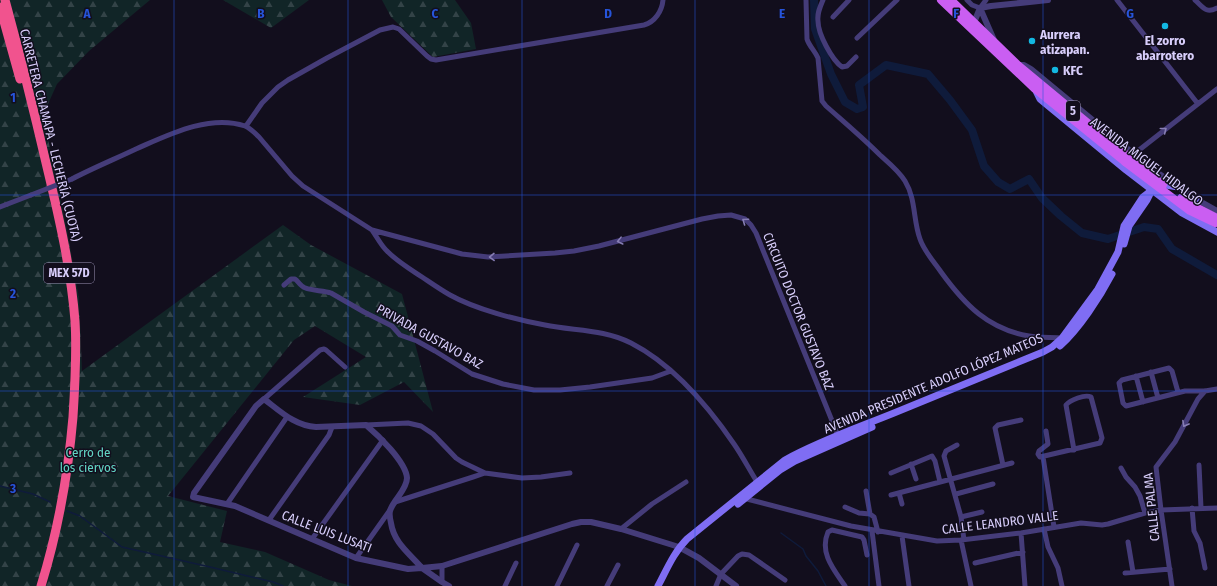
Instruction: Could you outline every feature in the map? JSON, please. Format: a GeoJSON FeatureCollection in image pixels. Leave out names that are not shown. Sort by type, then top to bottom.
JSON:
{"type":"FeatureCollection","features":[{"type":"Feature","properties":{"kind":"highway","name":"CARRETERA CHAMAPA - LECHERÍA (CUOTA)"},"geometry":{"type":"LineString","coordinates":[[4,0],[32,102],[67,256],[76,343],[76,377],[71,432],[61,507],[57,528],[41,586]]}},
{"type":"Feature","properties":{"kind":"highway","name":"CARRETERA CHAMAPA - LECHERÍA (CUOTA)"},"geometry":{"type":"LineString","coordinates":[[0,8],[26,104],[48,196],[64,273],[69,324],[70,370],[63,456],[51,526],[35,586]]}},
{"type":"Feature","properties":{"kind":"main road","name":"AVENIDA MIGUEL HIDALGO"},"geometry":{"type":"LineString","coordinates":[[941,0],[995,42],[1018,65],[1130,160]]}},
{"type":"Feature","properties":{"kind":"main road","name":"AVENIDA MIGUEL HIDALGO"},"geometry":{"type":"LineString","coordinates":[[951,0],[972,25],[1035,89],[1169,190],[1217,224]]}},
{"type":"Feature","properties":{"kind":"main road"},"geometry":{"type":"LineString","coordinates":[[1130,160],[1143,197]]}},
{"type":"Feature","properties":{"kind":"main road"},"geometry":{"type":"LineString","coordinates":[[1152,169],[1155,179],[1152,190]]}},
{"type":"Feature","properties":{"kind":"main road"},"geometry":{"type":"LineString","coordinates":[[1136,177],[1187,216],[1217,224]]}},
{"type":"Feature","properties":{"kind":"main road"},"geometry":{"type":"LineString","coordinates":[[1152,190],[1163,186],[1178,187]]}},
{"type":"Feature","properties":{"kind":"main road","name":"AVENIDA PRESIDENTE ADOLFO LÓPEZ MATEOS"},"geometry":{"type":"LineString","coordinates":[[1124,236],[1131,222],[1147,200],[1152,190]]}},
{"type":"Feature","properties":{"kind":"main road","name":"AVENIDA PRESIDENTE ADOLFO LÓPEZ MATEOS"},"geometry":{"type":"LineString","coordinates":[[658,586],[672,558],[681,548],[758,484],[795,461],[839,438],[1046,355],[1057,349],[1105,287],[1120,258],[1126,221],[1143,197],[1152,190]]}},
{"type":"Feature","properties":{"kind":"main road"},"geometry":{"type":"LineString","coordinates":[[1187,216],[1184,208],[1185,204],[1188,201],[1196,199]]}},
{"type":"Feature","properties":{"kind":"main road","name":"AVENIDA PRESIDENTE ADOLFO LÓPEZ MATEOS"},"geometry":{"type":"LineString","coordinates":[[663,586],[681,548]]}},
{"type":"Feature","properties":{"kind":"street"},"geometry":{"type":"LineString","coordinates":[[246,126],[262,103],[278,87],[372,33],[387,27],[399,29],[427,56],[436,60],[644,25],[654,20],[662,7],[664,0]]}},
{"type":"Feature","properties":{"kind":"street"},"geometry":{"type":"LineString","coordinates":[[806,0],[807,39],[818,58],[822,101],[899,172],[905,180],[912,195],[920,240],[925,250],[949,284],[970,308],[994,323],[1018,334],[1065,339]]}},
{"type":"Feature","properties":{"kind":"street"},"geometry":{"type":"LineString","coordinates":[[823,0],[818,12],[818,22],[830,53],[842,68],[847,66],[856,56]]}},
{"type":"Feature","properties":{"kind":"street"},"geometry":{"type":"LineString","coordinates":[[833,17],[849,0]]}},
{"type":"Feature","properties":{"kind":"street"},"geometry":{"type":"LineString","coordinates":[[857,38],[897,0]]}},
{"type":"Feature","properties":{"kind":"street"},"geometry":{"type":"LineString","coordinates":[[967,0],[972,5],[980,8],[1048,0]]}},
{"type":"Feature","properties":{"kind":"street"},"geometry":{"type":"LineString","coordinates":[[975,0],[995,42]]}},
{"type":"Feature","properties":{"kind":"street"},"geometry":{"type":"LineString","coordinates":[[972,25],[980,8],[986,0]]}},
{"type":"Feature","properties":{"kind":"street"},"geometry":{"type":"LineString","coordinates":[[1117,0],[1198,104]]}},
{"type":"Feature","properties":{"kind":"street"},"geometry":{"type":"LineString","coordinates":[[1196,0],[1207,11],[1217,8]]}},
{"type":"Feature","properties":{"kind":"street"},"geometry":{"type":"LineString","coordinates":[[1217,89],[1130,160],[1152,169],[1217,212]]}},
{"type":"Feature","properties":{"kind":"street"},"geometry":{"type":"LineString","coordinates":[[0,207],[72,179],[181,130],[219,123],[246,126],[259,137],[292,176],[303,186],[372,230],[387,252],[450,295],[509,317],[544,325],[588,330],[617,337],[630,342],[647,352],[688,387],[710,412],[734,444],[758,484]]}},
{"type":"Feature","properties":{"kind":"street","name":"CIRCUITO DOCTOR GUSTAVO BAZ"},"geometry":{"type":"LineString","coordinates":[[372,230],[462,254],[488,257],[555,254],[586,249],[718,216],[731,215],[745,219],[756,233],[839,438]]}},
{"type":"Feature","properties":{"kind":"street","name":"PRIVADA GUSTAVO BAZ"},"geometry":{"type":"LineString","coordinates":[[284,284],[291,279],[295,279],[305,289],[331,293],[369,315],[392,326],[400,335],[436,351],[472,374],[503,384],[534,390],[590,388],[652,378],[671,371]]}},
{"type":"Feature","properties":{"kind":"street"},"geometry":{"type":"LineString","coordinates":[[345,367],[326,350],[320,350],[264,399],[287,417],[308,427],[408,423],[421,426],[433,434],[456,458],[485,473],[522,478],[570,473]]}},
{"type":"Feature","properties":{"kind":"street"},"geometry":{"type":"LineString","coordinates":[[1178,392],[1171,369],[1167,368],[1122,380],[1119,383],[1123,403],[1126,406],[1178,392],[1217,389]]}},
{"type":"Feature","properties":{"kind":"street"},"geometry":{"type":"LineString","coordinates":[[1151,372],[1158,398]]}},
{"type":"Feature","properties":{"kind":"street"},"geometry":{"type":"LineString","coordinates":[[1136,376],[1143,402]]}},
{"type":"Feature","properties":{"kind":"street","name":"CALLE PALMA"},"geometry":{"type":"LineString","coordinates":[[1172,586],[1156,467],[1175,442],[1198,399],[1205,391]]}},
{"type":"Feature","properties":{"kind":"street"},"geometry":{"type":"LineString","coordinates":[[1043,459],[1098,444],[1102,441],[1093,399],[1089,395],[1068,402],[1066,405],[1074,450]]}},
{"type":"Feature","properties":{"kind":"street","name":"CALLE LUIS LUSATI"},"geometry":{"type":"LineString","coordinates":[[264,399],[256,406],[195,490],[193,497],[227,504],[269,520],[356,558],[408,569],[442,566],[572,524],[591,522],[621,529],[681,548],[721,574],[736,586]]}},
{"type":"Feature","properties":{"kind":"street"},"geometry":{"type":"LineString","coordinates":[[227,504],[287,417]]}},
{"type":"Feature","properties":{"kind":"street"},"geometry":{"type":"LineString","coordinates":[[1003,465],[995,428],[998,425],[1021,420]]}},
{"type":"Feature","properties":{"kind":"street"},"geometry":{"type":"LineString","coordinates":[[356,558],[390,510],[406,484],[407,478],[402,466],[383,440],[366,425]]}},
{"type":"Feature","properties":{"kind":"street"},"geometry":{"type":"LineString","coordinates":[[269,520],[329,435],[332,427]]}},
{"type":"Feature","properties":{"kind":"street"},"geometry":{"type":"LineString","coordinates":[[1046,431],[1048,444],[1038,452],[1039,457],[1043,459],[1054,527]]}},
{"type":"Feature","properties":{"kind":"street"},"geometry":{"type":"LineString","coordinates":[[312,539],[383,440]]}},
{"type":"Feature","properties":{"kind":"street"},"geometry":{"type":"LineString","coordinates":[[957,445],[946,451],[944,454],[961,517],[962,540],[971,586]]}},
{"type":"Feature","properties":{"kind":"street"},"geometry":{"type":"LineString","coordinates":[[891,473],[932,456],[935,460],[940,482]]}},
{"type":"Feature","properties":{"kind":"street"},"geometry":{"type":"LineString","coordinates":[[891,495],[1012,462]]}},
{"type":"Feature","properties":{"kind":"street"},"geometry":{"type":"LineString","coordinates":[[911,464],[916,479]]}},
{"type":"Feature","properties":{"kind":"street"},"geometry":{"type":"LineString","coordinates":[[1199,465],[1201,508]]}},
{"type":"Feature","properties":{"kind":"street"},"geometry":{"type":"LineString","coordinates":[[1121,468],[1126,478],[1135,487],[1140,496],[1145,512]]}},
{"type":"Feature","properties":{"kind":"street"},"geometry":{"type":"LineString","coordinates":[[395,502],[485,473]]}},
{"type":"Feature","properties":{"kind":"street"},"geometry":{"type":"LineString","coordinates":[[621,529],[652,504],[686,482]]}},
{"type":"Feature","properties":{"kind":"street"},"geometry":{"type":"LineString","coordinates":[[956,494],[993,484]]}},
{"type":"Feature","properties":{"kind":"street"},"geometry":{"type":"LineString","coordinates":[[866,491],[870,514],[874,517],[878,532]]}},
{"type":"Feature","properties":{"kind":"street"},"geometry":{"type":"LineString","coordinates":[[899,493],[902,504]]}},
{"type":"Feature","properties":{"kind":"street","name":"CALLE LEANDRO VALLE"},"geometry":{"type":"LineString","coordinates":[[743,498],[872,531],[937,541],[962,540],[1021,533],[1081,523],[1102,525],[1145,512],[1161,510],[1217,508]]}},
{"type":"Feature","properties":{"kind":"street"},"geometry":{"type":"LineString","coordinates":[[845,507],[859,513],[870,514]]}},
{"type":"Feature","properties":{"kind":"street"},"geometry":{"type":"LineString","coordinates":[[1192,508],[1194,531],[1200,543],[1205,568]]}},
{"type":"Feature","properties":{"kind":"street"},"geometry":{"type":"LineString","coordinates":[[390,510],[391,526],[397,541],[403,549],[422,568],[450,586]]}},
{"type":"Feature","properties":{"kind":"street"},"geometry":{"type":"LineString","coordinates":[[961,517],[982,512]]}},
{"type":"Feature","properties":{"kind":"street"},"geometry":{"type":"LineString","coordinates":[[849,534],[850,526]]}},
{"type":"Feature","properties":{"kind":"street"},"geometry":{"type":"LineString","coordinates":[[1044,529],[1048,547],[1058,568],[1062,586]]}},
{"type":"Feature","properties":{"kind":"street"},"geometry":{"type":"LineString","coordinates":[[845,586],[826,558],[826,535],[830,530],[864,538],[867,555]]}},
{"type":"Feature","properties":{"kind":"street"},"geometry":{"type":"LineString","coordinates":[[872,531],[879,586]]}},
{"type":"Feature","properties":{"kind":"street"},"geometry":{"type":"LineString","coordinates":[[1021,533],[1025,586]]}},
{"type":"Feature","properties":{"kind":"street"},"geometry":{"type":"LineString","coordinates":[[902,536],[909,586]]}},
{"type":"Feature","properties":{"kind":"street"},"geometry":{"type":"LineString","coordinates":[[1128,542],[1133,572]]}},
{"type":"Feature","properties":{"kind":"street"},"geometry":{"type":"LineString","coordinates":[[557,586],[577,545]]}},
{"type":"Feature","properties":{"kind":"street"},"geometry":{"type":"LineString","coordinates":[[975,563],[1023,552]]}},
{"type":"Feature","properties":{"kind":"street"},"geometry":{"type":"LineString","coordinates":[[716,586],[721,574],[738,556],[745,554],[749,555],[785,580]]}},
{"type":"Feature","properties":{"kind":"street"},"geometry":{"type":"LineString","coordinates":[[505,586],[516,563]]}},
{"type":"Feature","properties":{"kind":"street"},"geometry":{"type":"LineString","coordinates":[[607,586],[618,565]]}},
{"type":"Feature","properties":{"kind":"street"},"geometry":{"type":"LineString","coordinates":[[442,566],[442,582]]}},
{"type":"Feature","properties":{"kind":"street"},"geometry":{"type":"LineString","coordinates":[[1125,573],[1170,569]]}},
{"type":"Feature","properties":{"kind":"green space","name":"Cerro de los ciervos"},"geometry":{"type":"Polygon","coordinates":[[[0,0],[150,0],[89,51],[57,84],[43,115],[67,230],[79,298],[82,371],[283,225],[311,245],[402,294],[433,412],[404,382],[360,405],[303,397],[366,357],[315,326],[294,340],[168,496],[227,511],[220,542],[265,552],[329,580],[352,586],[0,586],[0,0]]]}},
{"type":"Feature","properties":{"kind":"green space"},"geometry":{"type":"Polygon","coordinates":[[[223,0],[309,0],[271,28],[223,0]]]}},
{"type":"Feature","properties":{"kind":"green space"},"geometry":{"type":"Polygon","coordinates":[[[382,0],[455,0],[471,23],[476,49],[433,57],[391,17],[382,0]]]}},
{"type":"Feature","properties":{"kind":"waterway"},"geometry":{"type":"LineString","coordinates":[[814,0],[815,29],[831,74],[845,102],[857,109],[863,107],[859,85],[886,65],[928,74],[950,100],[972,130],[984,166],[998,182],[1010,189],[1029,179],[1042,198],[1082,233],[1108,239],[1144,227],[1158,229],[1172,249],[1217,275]]}},
{"type":"Feature","properties":{"kind":"waterway"},"geometry":{"type":"LineString","coordinates":[[0,486],[33,494],[50,502]]}},
{"type":"Feature","properties":{"kind":"waterway"},"geometry":{"type":"LineString","coordinates":[[67,511],[80,516],[122,547],[273,582],[283,586]]}},
{"type":"Feature","properties":{"kind":"waterway"},"geometry":{"type":"LineString","coordinates":[[781,533],[803,549],[826,586]]}},
{"type":"Feature","properties":{"kind":"place","name":"El zorro abarrotero"},"geometry":{"type":"Point","coordinates":[1165,26]}},
{"type":"Feature","properties":{"kind":"place","name":"Aurrera atizapan."},"geometry":{"type":"Point","coordinates":[1032,41]}},
{"type":"Feature","properties":{"kind":"place","name":"KFC"},"geometry":{"type":"Point","coordinates":[1055,70]}}]}
